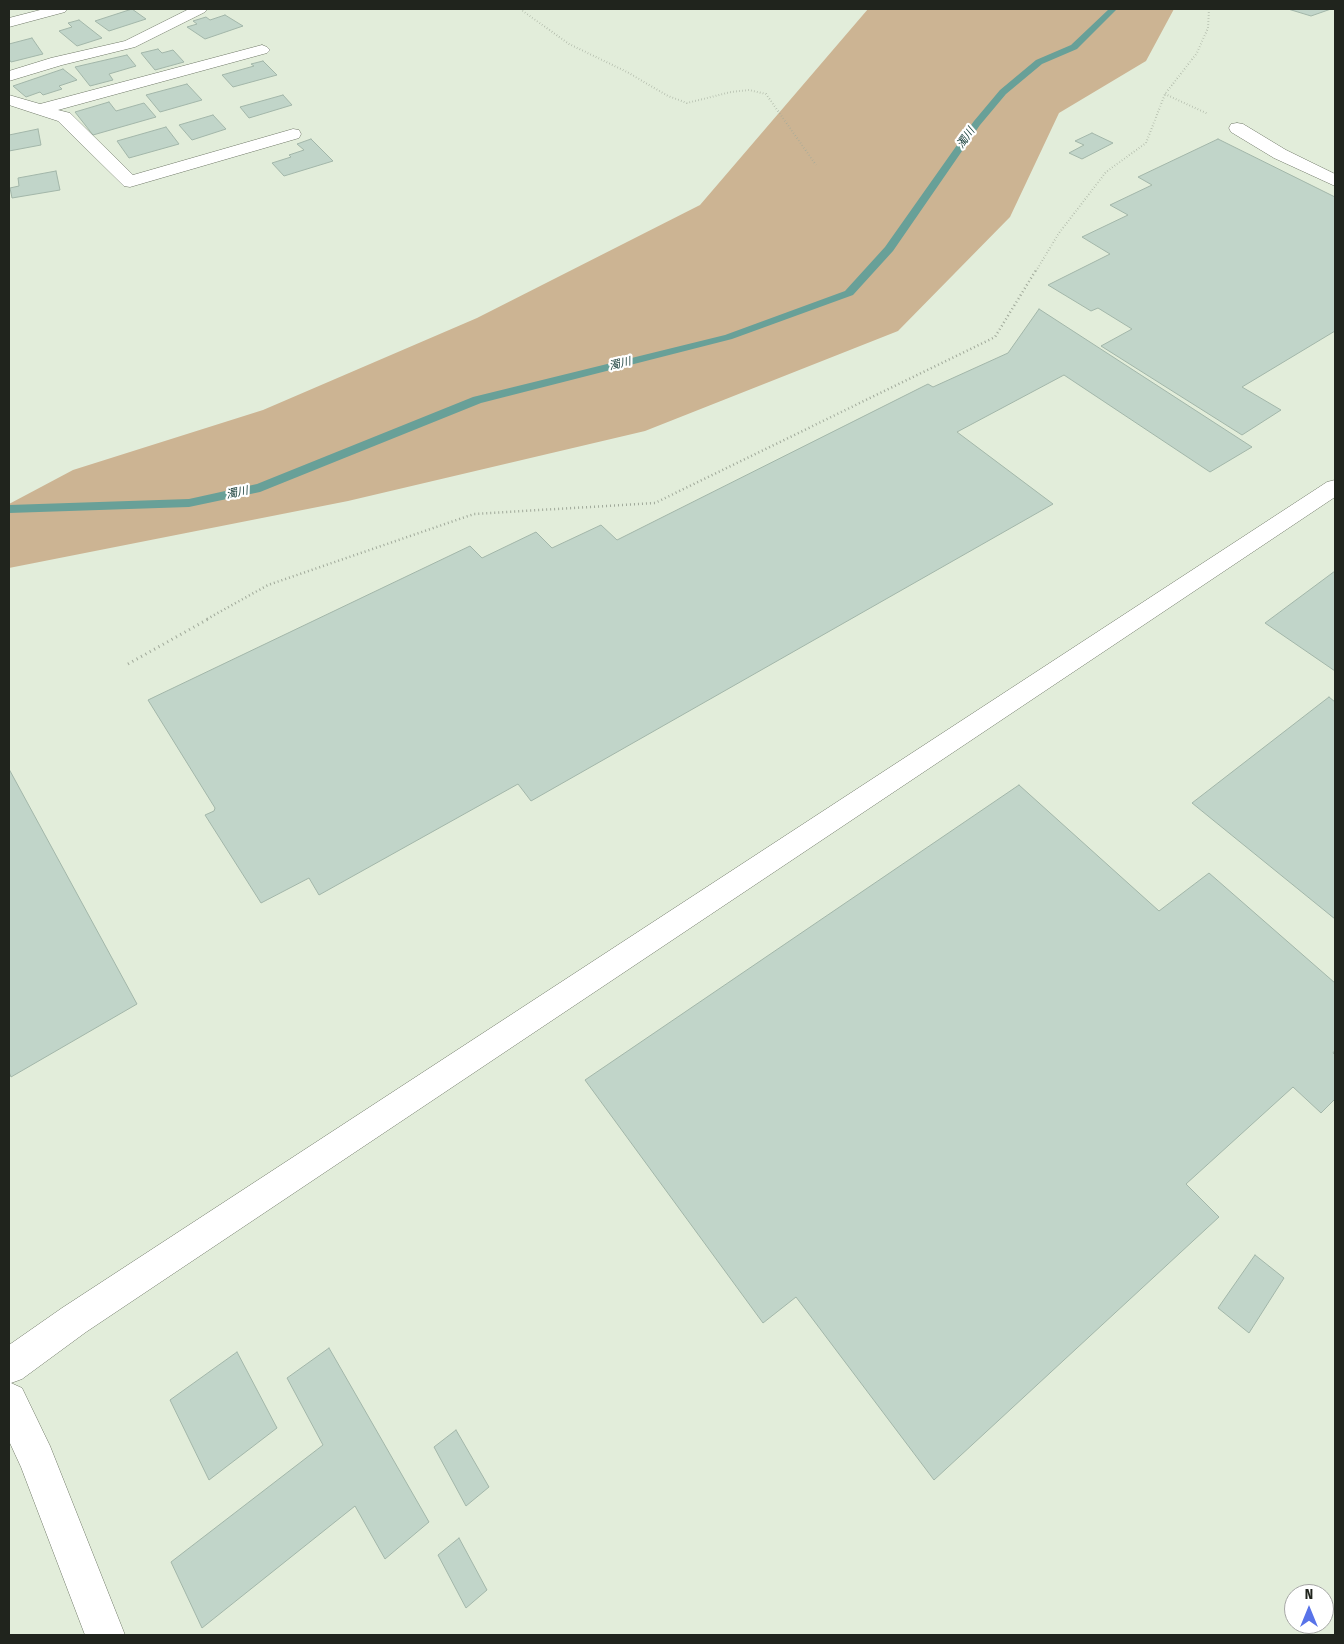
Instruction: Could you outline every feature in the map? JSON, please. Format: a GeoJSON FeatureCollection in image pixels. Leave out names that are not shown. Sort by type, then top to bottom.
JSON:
{"type":"FeatureCollection","features":[{"type":"Feature","properties":{"kind":"street"},"geometry":{"type":"LineString","coordinates":[[9,23],[60,9]]}},
{"type":"Feature","properties":{"kind":"street"},"geometry":{"type":"LineString","coordinates":[[9,76],[57,61],[130,44],[200,9]]}},
{"type":"Feature","properties":{"kind":"street"},"geometry":{"type":"LineString","coordinates":[[42,109],[262,50]]}},
{"type":"Feature","properties":{"kind":"street"},"geometry":{"type":"LineString","coordinates":[[9,100],[64,117],[130,182],[293,134]]}},
{"type":"Feature","properties":{"kind":"street"},"geometry":{"type":"LineString","coordinates":[[1237,128],[1280,154],[1335,181]]}},
{"type":"Feature","properties":{"kind":"street"},"geometry":{"type":"LineString","coordinates":[[9,1366],[99,1304],[1335,487]]}},
{"type":"Feature","properties":{"kind":"street"},"geometry":{"type":"LineString","coordinates":[[9,1400],[37,1459],[105,1635]]}},
{"type":"Feature","properties":{"kind":"path"},"geometry":{"type":"LineString","coordinates":[[520,9],[569,44],[627,72],[668,96],[687,103],[731,92],[749,90],[766,94],[816,165]]}},
{"type":"Feature","properties":{"kind":"path"},"geometry":{"type":"LineString","coordinates":[[128,664],[268,585],[474,514],[655,502],[995,338],[1059,233],[1106,172],[1146,143],[1165,94],[1197,53],[1208,28],[1209,9]]}},
{"type":"Feature","properties":{"kind":"path"},"geometry":{"type":"LineString","coordinates":[[1165,94],[1237,128]]}},
{"type":"Feature","properties":{"kind":"shaded area"},"geometry":{"type":"Polygon","coordinates":[[[868,9],[1174,9],[1146,61],[1059,113],[1010,217],[898,331],[645,431],[348,501],[9,568],[9,504],[73,470],[263,410],[477,318],[700,205],[868,9]]]}},
{"type":"Feature","properties":{"kind":"building"},"geometry":{"type":"Polygon","coordinates":[[[132,9],[146,19],[109,31],[95,21],[132,9]]]}},
{"type":"Feature","properties":{"kind":"building"},"geometry":{"type":"Polygon","coordinates":[[[1288,9],[1331,9],[1311,16],[1288,9]]]}},
{"type":"Feature","properties":{"kind":"building"},"geometry":{"type":"Polygon","coordinates":[[[225,15],[243,26],[205,39],[187,27],[197,24],[193,21],[206,17],[210,20],[225,15]]]}},
{"type":"Feature","properties":{"kind":"building"},"geometry":{"type":"Polygon","coordinates":[[[79,20],[102,38],[77,46],[59,31],[72,27],[68,23],[79,20]]]}},
{"type":"Feature","properties":{"kind":"building"},"geometry":{"type":"Polygon","coordinates":[[[32,38],[43,54],[11,62],[9,59],[9,44],[32,38]]]}},
{"type":"Feature","properties":{"kind":"building"},"geometry":{"type":"Polygon","coordinates":[[[158,49],[162,53],[173,50],[184,62],[155,70],[141,53],[158,49]]]}},
{"type":"Feature","properties":{"kind":"building"},"geometry":{"type":"Polygon","coordinates":[[[127,55],[136,66],[109,74],[113,80],[90,86],[75,67],[127,55]]]}},
{"type":"Feature","properties":{"kind":"building"},"geometry":{"type":"Polygon","coordinates":[[[263,61],[277,75],[233,87],[222,75],[254,66],[251,64],[263,61]]]}},
{"type":"Feature","properties":{"kind":"building"},"geometry":{"type":"Polygon","coordinates":[[[63,69],[77,80],[59,86],[62,89],[43,95],[40,92],[26,97],[13,86],[63,69]]]}},
{"type":"Feature","properties":{"kind":"building"},"geometry":{"type":"Polygon","coordinates":[[[187,84],[202,100],[160,112],[146,95],[187,84]]]}},
{"type":"Feature","properties":{"kind":"building"},"geometry":{"type":"Polygon","coordinates":[[[283,95],[292,105],[249,118],[240,107],[283,95]]]}},
{"type":"Feature","properties":{"kind":"building"},"geometry":{"type":"Polygon","coordinates":[[[109,102],[116,111],[144,103],[156,117],[93,135],[75,112],[109,102]]]}},
{"type":"Feature","properties":{"kind":"building"},"geometry":{"type":"Polygon","coordinates":[[[213,115],[226,129],[192,140],[179,125],[213,115]]]}},
{"type":"Feature","properties":{"kind":"building"},"geometry":{"type":"Polygon","coordinates":[[[166,127],[179,144],[129,158],[117,141],[166,127]]]}},
{"type":"Feature","properties":{"kind":"building"},"geometry":{"type":"Polygon","coordinates":[[[38,129],[41,145],[9,151],[9,135],[38,129]]]}},
{"type":"Feature","properties":{"kind":"building"},"geometry":{"type":"Polygon","coordinates":[[[1092,133],[1113,143],[1082,159],[1069,153],[1084,145],[1075,141],[1092,133]]]}},
{"type":"Feature","properties":{"kind":"building"},"geometry":{"type":"Polygon","coordinates":[[[311,139],[333,161],[284,176],[272,163],[291,157],[289,155],[304,150],[297,144],[311,139]]]}},
{"type":"Feature","properties":{"kind":"building"},"geometry":{"type":"Polygon","coordinates":[[[1218,139],[1335,197],[1335,331],[1242,387],[1281,410],[1242,435],[1101,346],[1132,329],[1098,308],[1091,311],[1048,285],[1110,254],[1082,237],[1128,215],[1110,205],[1152,185],[1138,177],[1218,139]]]}},
{"type":"Feature","properties":{"kind":"building"},"geometry":{"type":"Polygon","coordinates":[[[56,171],[60,190],[12,198],[10,188],[19,186],[18,178],[56,171]]]}},
{"type":"Feature","properties":{"kind":"building"},"geometry":{"type":"Polygon","coordinates":[[[1039,309],[1252,447],[1210,472],[1064,375],[957,432],[1053,504],[531,801],[518,784],[319,895],[309,878],[261,903],[205,815],[214,811],[215,808],[148,700],[470,546],[482,558],[536,532],[552,548],[601,525],[617,540],[928,384],[933,387],[1008,353],[1039,309]]]}},
{"type":"Feature","properties":{"kind":"building"},"geometry":{"type":"Polygon","coordinates":[[[1335,571],[1335,671],[1265,623],[1335,571]]]}},
{"type":"Feature","properties":{"kind":"building"},"geometry":{"type":"Polygon","coordinates":[[[1329,697],[1335,702],[1335,919],[1192,803],[1329,697]]]}},
{"type":"Feature","properties":{"kind":"building"},"geometry":{"type":"Polygon","coordinates":[[[9,769],[137,1004],[11,1077],[9,1072],[9,769]]]}},
{"type":"Feature","properties":{"kind":"building"},"geometry":{"type":"Polygon","coordinates":[[[1019,785],[1159,911],[1209,873],[1335,983],[1335,1050],[1333,1053],[1335,1055],[1335,1099],[1321,1113],[1293,1087],[1186,1184],[1219,1217],[934,1480],[796,1297],[763,1323],[585,1080],[1019,785]]]}},
{"type":"Feature","properties":{"kind":"building"},"geometry":{"type":"Polygon","coordinates":[[[1255,1255],[1284,1278],[1249,1333],[1218,1308],[1255,1255]]]}},
{"type":"Feature","properties":{"kind":"building"},"geometry":{"type":"Polygon","coordinates":[[[329,1348],[429,1522],[385,1559],[355,1506],[202,1628],[171,1562],[323,1445],[287,1378],[329,1348]]]}},
{"type":"Feature","properties":{"kind":"building"},"geometry":{"type":"Polygon","coordinates":[[[237,1352],[277,1428],[209,1480],[170,1400],[237,1352]]]}},
{"type":"Feature","properties":{"kind":"building"},"geometry":{"type":"Polygon","coordinates":[[[456,1430],[489,1487],[466,1506],[434,1447],[456,1430]]]}},
{"type":"Feature","properties":{"kind":"building"},"geometry":{"type":"Polygon","coordinates":[[[459,1538],[487,1590],[466,1608],[438,1555],[459,1538]]]}},
{"type":"Feature","properties":{"kind":"waterway","name":"濁川"},"geometry":{"type":"LineString","coordinates":[[9,509],[189,503],[260,488],[477,400],[728,337],[849,293],[889,249],[977,123],[1003,92],[1039,62],[1074,47],[1113,9]]}}]}
